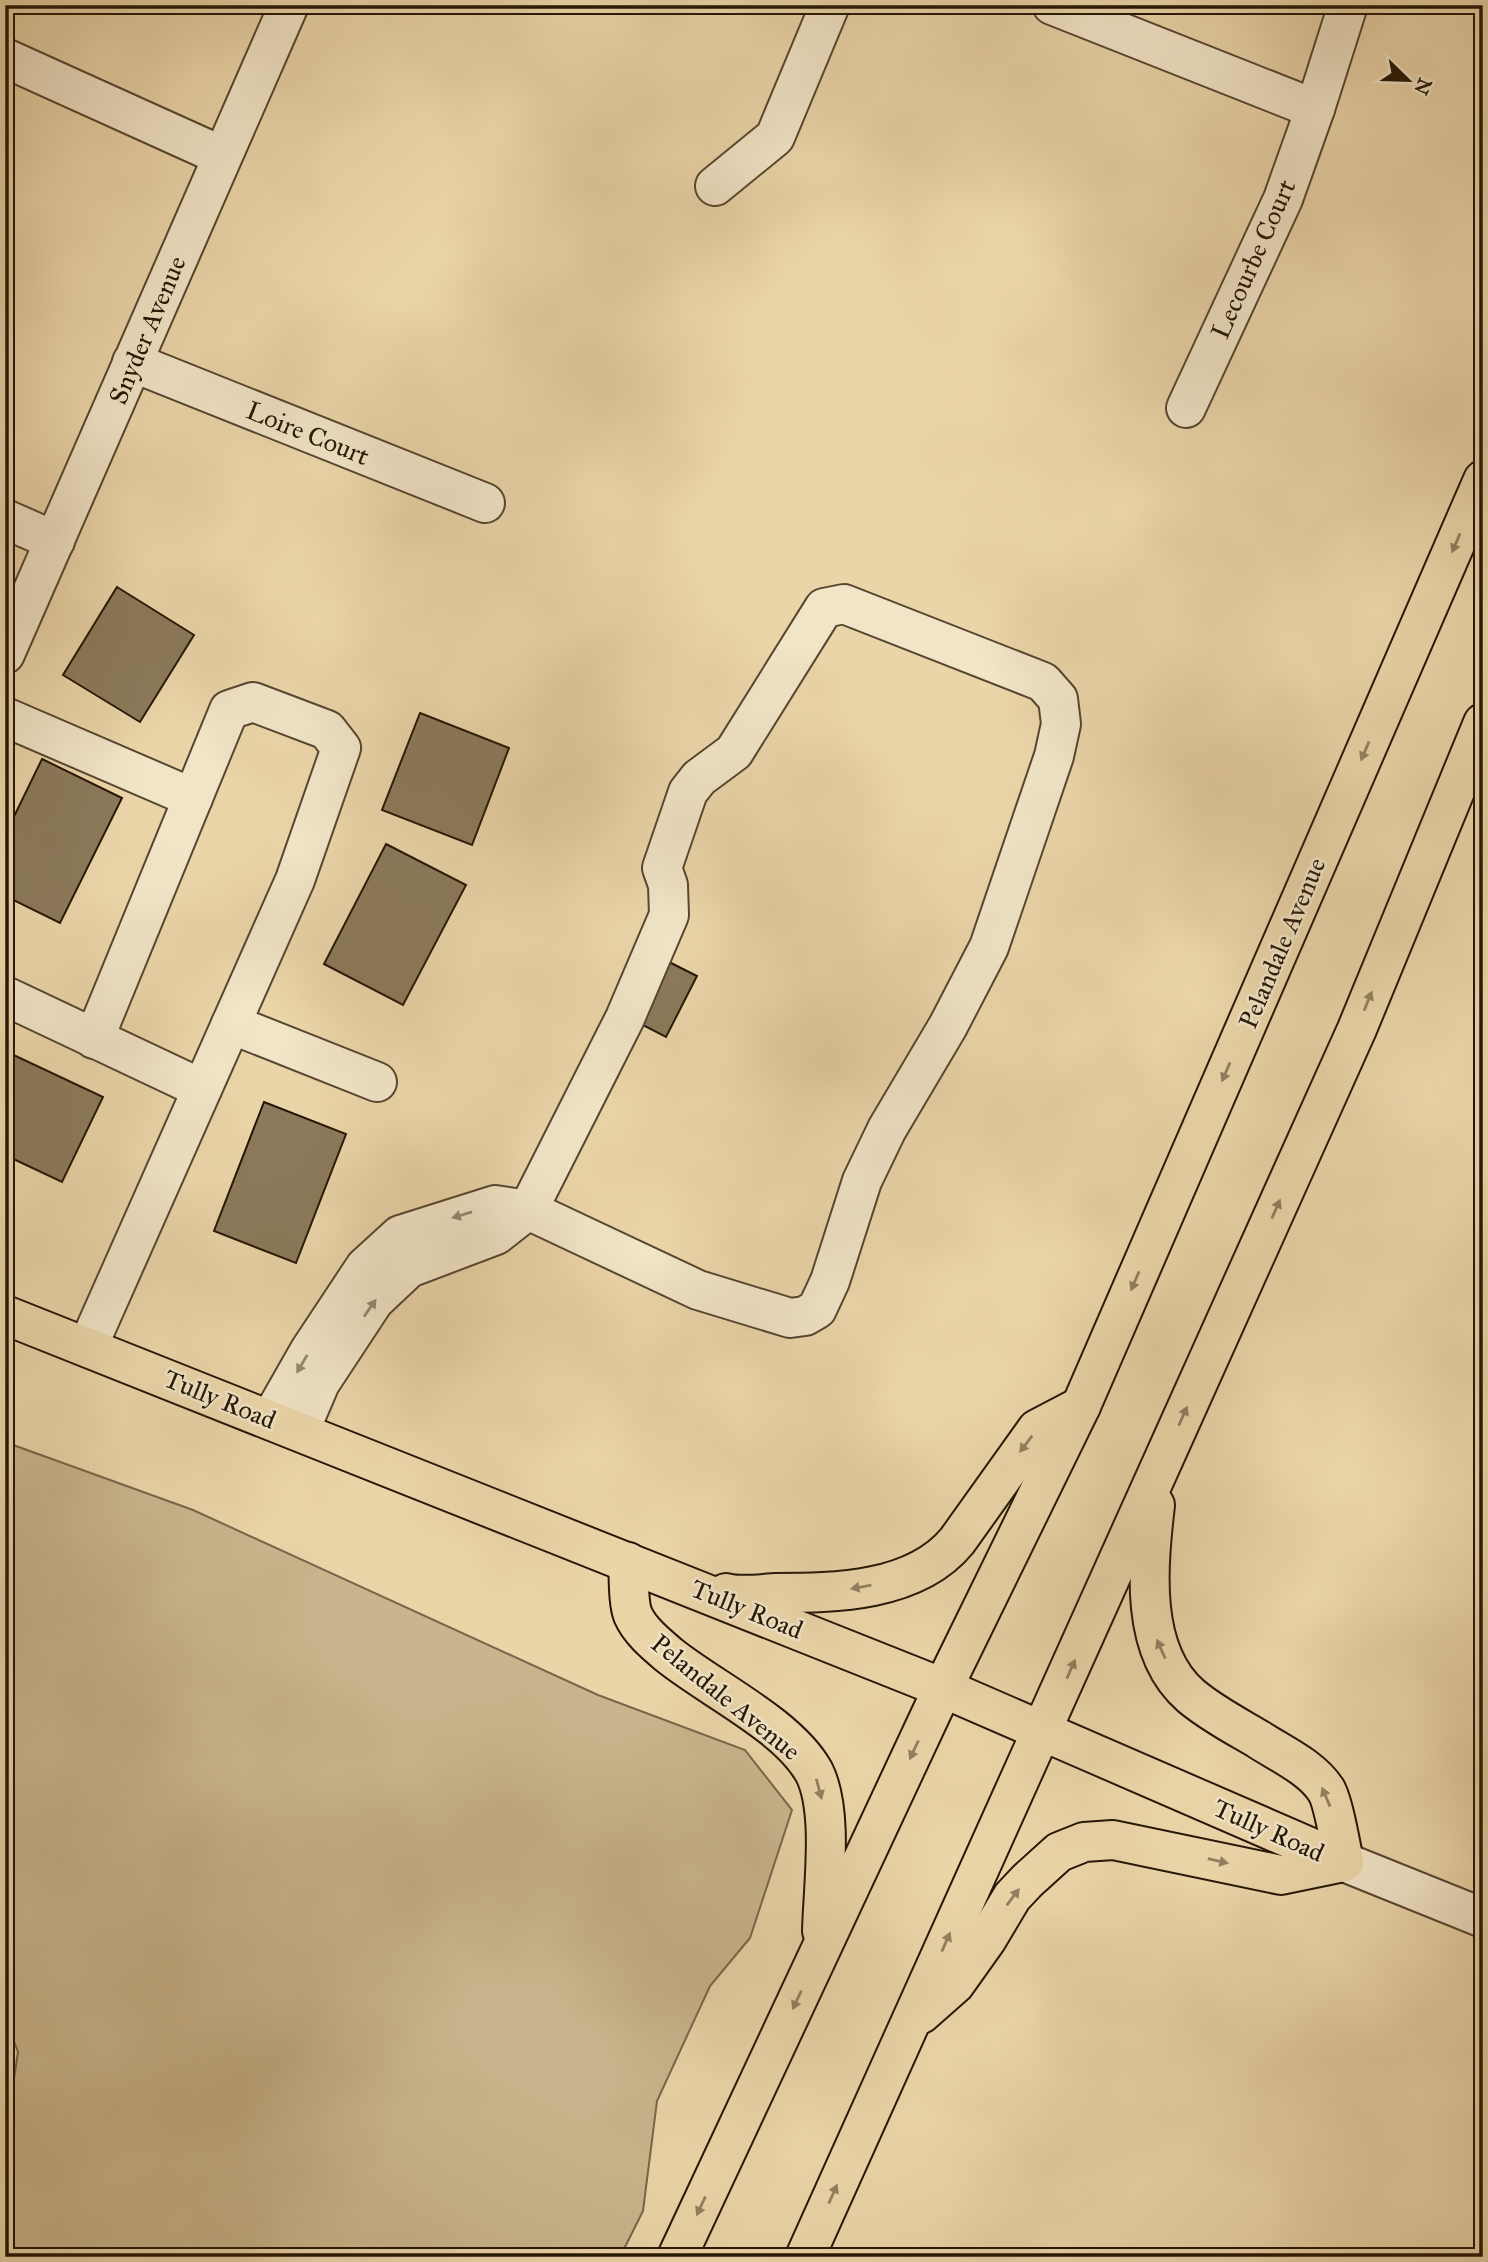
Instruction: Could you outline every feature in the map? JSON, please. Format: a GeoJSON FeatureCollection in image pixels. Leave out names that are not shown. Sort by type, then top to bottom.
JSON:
{"type":"FeatureCollection","features":[{"type":"Feature","properties":{"kind":"main road","name":"Pelandale Avenue"},"geometry":{"type":"LineString","coordinates":[[677,2257],[943,1688],[1081,1406],[1483,480]]}},
{"type":"Feature","properties":{"kind":"main road"},"geometry":{"type":"LineString","coordinates":[[805,2257],[1357,1029],[1483,723]]}},
{"type":"Feature","properties":{"kind":"main road","name":"Tully Road"},"geometry":{"type":"LineString","coordinates":[[5,1315],[943,1688],[1344,1862]]}},
{"type":"Feature","properties":{"kind":"main road"},"geometry":{"type":"LineString","coordinates":[[628,1562],[730,1594],[811,1593],[864,1588],[907,1575],[929,1566],[947,1553],[1037,1429],[1081,1406]]}},
{"type":"Feature","properties":{"kind":"main road"},"geometry":{"type":"LineString","coordinates":[[909,2025],[955,1984],[987,1939],[1012,1897],[1027,1881],[1059,1852],[1084,1842],[1113,1840],[1281,1875],[1344,1862],[1327,1791],[1307,1770],[1190,1696],[1165,1659],[1149,1613],[1150,1540],[1158,1471]]}},
{"type":"Feature","properties":{"kind":"main road","name":"Pelandale Avenue"},"geometry":{"type":"LineString","coordinates":[[628,1562],[633,1614],[652,1641],[694,1675],[752,1713],[796,1748],[814,1773],[826,1815],[821,1948]]}},
{"type":"Feature","properties":{"kind":"street","name":"Snyder Avenue"},"geometry":{"type":"LineString","coordinates":[[5,654],[289,5]]}},
{"type":"Feature","properties":{"kind":"street"},"geometry":{"type":"LineString","coordinates":[[715,186],[775,137],[830,5]]}},
{"type":"Feature","properties":{"kind":"street"},"geometry":{"type":"LineString","coordinates":[[1052,5],[1315,109]]}},
{"type":"Feature","properties":{"kind":"street","name":"Lecourbe Court"},"geometry":{"type":"LineString","coordinates":[[1186,408],[1283,199],[1348,5]]}},
{"type":"Feature","properties":{"kind":"street"},"geometry":{"type":"LineString","coordinates":[[5,58],[222,156]]}},
{"type":"Feature","properties":{"kind":"street","name":"Loire Court"},"geometry":{"type":"LineString","coordinates":[[132,362],[485,503]]}},
{"type":"Feature","properties":{"kind":"street"},"geometry":{"type":"LineString","coordinates":[[5,519],[55,541]]}},
{"type":"Feature","properties":{"kind":"street"},"geometry":{"type":"LineString","coordinates":[[285,1425],[310,1350],[365,1268],[400,1235],[495,1205],[528,1210],[698,1290],[790,1318],[805,1316],[817,1310],[830,1281],[862,1181],[887,1129],[948,1026],[989,947],[1054,756],[1061,724],[1058,699],[1042,682],[844,604],[824,608],[734,752],[699,778],[688,792],[662,868],[668,885],[669,915],[625,1018],[528,1210]]}},
{"type":"Feature","properties":{"kind":"street"},"geometry":{"type":"LineString","coordinates":[[88,1346],[295,880],[341,748],[327,730],[253,702],[229,710],[94,1039]]}},
{"type":"Feature","properties":{"kind":"street"},"geometry":{"type":"LineString","coordinates":[[5,718],[193,799]]}},
{"type":"Feature","properties":{"kind":"street"},"geometry":{"type":"LineString","coordinates":[[5,996],[202,1089]]}},
{"type":"Feature","properties":{"kind":"street"},"geometry":{"type":"LineString","coordinates":[[231,1024],[377,1082]]}},
{"type":"Feature","properties":{"kind":"street","name":"Tully Road"},"geometry":{"type":"LineString","coordinates":[[1344,1862],[1483,1918]]}},
{"type":"Feature","properties":{"kind":"shaded area"},"geometry":{"type":"Polygon","coordinates":[[[5,1440],[193,1510],[598,1695],[745,1750],[792,1810],[750,1938],[710,1986],[657,2101],[643,2211],[620,2257],[5,2257],[5,2139],[18,2052],[5,2018],[5,1440]]]}},
{"type":"Feature","properties":{"kind":"building"},"geometry":{"type":"Polygon","coordinates":[[[117,587],[194,635],[140,722],[63,675],[117,587]]]}},
{"type":"Feature","properties":{"kind":"building"},"geometry":{"type":"Polygon","coordinates":[[[420,713],[509,748],[472,845],[382,810],[420,713]]]}},
{"type":"Feature","properties":{"kind":"building"},"geometry":{"type":"Polygon","coordinates":[[[42,759],[122,798],[60,923],[5,896],[5,835],[42,759]]]}},
{"type":"Feature","properties":{"kind":"building"},"geometry":{"type":"Polygon","coordinates":[[[386,844],[466,885],[403,1005],[324,964],[386,844]]]}},
{"type":"Feature","properties":{"kind":"building"},"geometry":{"type":"Polygon","coordinates":[[[669,962],[697,976],[666,1037],[639,1023],[669,962]]]}},
{"type":"Feature","properties":{"kind":"building"},"geometry":{"type":"Polygon","coordinates":[[[5,1051],[103,1097],[62,1182],[5,1155],[5,1051]]]}},
{"type":"Feature","properties":{"kind":"building"},"geometry":{"type":"Polygon","coordinates":[[[264,1102],[346,1134],[296,1263],[214,1231],[264,1102]]]}}]}
